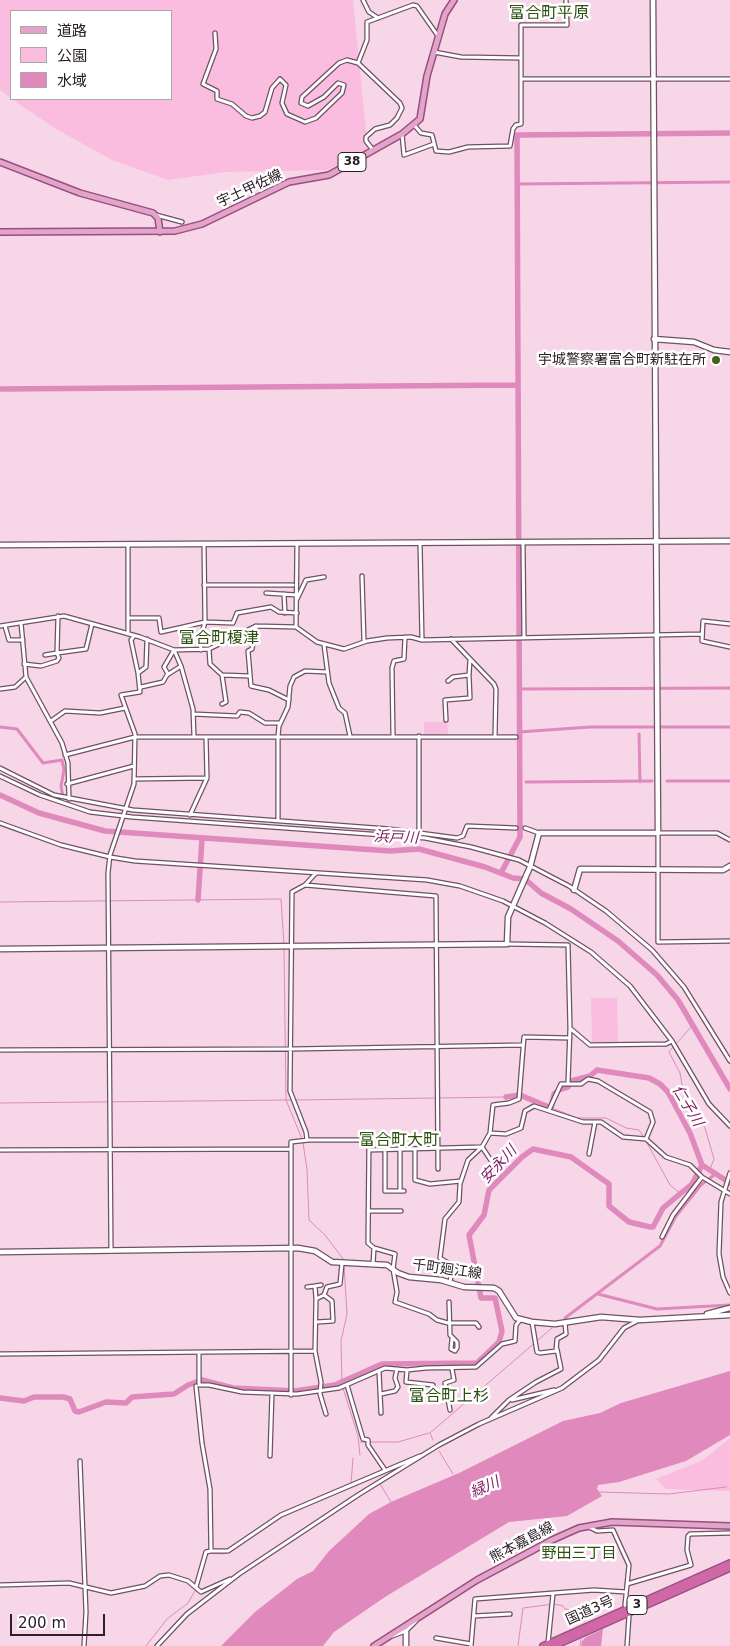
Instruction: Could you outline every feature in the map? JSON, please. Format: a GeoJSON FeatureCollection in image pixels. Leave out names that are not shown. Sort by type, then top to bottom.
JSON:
{"type":"FeatureCollection","features":[{"type":"Feature","properties":{"kind":"highway","name":"国道3号"},"geometry":{"type":"LineString","coordinates":[[549,1645],[730,1563]]}},
{"type":"Feature","properties":{"kind":"highway","name":"国道3号"},"geometry":{"type":"LineString","coordinates":[[626,1611],[730,1568]]}},
{"type":"Feature","properties":{"kind":"main road"},"geometry":{"type":"LineString","coordinates":[[414,126],[420,119],[427,76],[438,36],[445,14],[454,0]]}},
{"type":"Feature","properties":{"kind":"main road","name":"宇土甲佐線"},"geometry":{"type":"LineString","coordinates":[[0,232],[175,231],[202,224],[288,182],[328,175],[414,126]]}},
{"type":"Feature","properties":{"kind":"main road"},"geometry":{"type":"LineString","coordinates":[[0,162],[80,192],[156,214],[160,232]]}},
{"type":"Feature","properties":{"kind":"main road","name":"熊本嘉島線"},"geometry":{"type":"LineString","coordinates":[[374,1646],[423,1613],[552,1540],[586,1526],[620,1522],[730,1526]]}},
{"type":"Feature","properties":{"kind":"street"},"geometry":{"type":"LineString","coordinates":[[363,0],[369,12],[379,18]]}},
{"type":"Feature","properties":{"kind":"street"},"geometry":{"type":"LineString","coordinates":[[414,126],[422,133],[432,135],[436,151],[450,152],[468,147],[510,146],[512,129],[521,124],[521,25],[567,25],[566,0]]}},
{"type":"Feature","properties":{"kind":"street"},"geometry":{"type":"LineString","coordinates":[[653,0],[658,942],[730,940]]}},
{"type":"Feature","properties":{"kind":"street"},"geometry":{"type":"LineString","coordinates":[[358,63],[367,40],[367,22],[415,5],[438,36]]}},
{"type":"Feature","properties":{"kind":"street"},"geometry":{"type":"LineString","coordinates":[[216,33],[216,49],[202,84],[216,91],[217,100],[232,104],[242,114],[252,118],[260,116],[265,112],[272,88],[280,79],[286,85],[282,103],[286,114],[305,122],[316,118],[342,93],[344,85],[338,84],[324,97],[308,106],[301,103],[302,97],[339,63],[347,60],[358,63],[400,103],[402,108],[397,118],[390,125],[375,129],[366,137],[366,141],[373,151]]}},
{"type":"Feature","properties":{"kind":"street"},"geometry":{"type":"LineString","coordinates":[[434,52],[461,57],[520,58]]}},
{"type":"Feature","properties":{"kind":"street"},"geometry":{"type":"LineString","coordinates":[[521,79],[730,80]]}},
{"type":"Feature","properties":{"kind":"street"},"geometry":{"type":"LineString","coordinates":[[402,134],[404,155],[434,144]]}},
{"type":"Feature","properties":{"kind":"street"},"geometry":{"type":"LineString","coordinates":[[156,214],[182,222]]}},
{"type":"Feature","properties":{"kind":"street"},"geometry":{"type":"LineString","coordinates":[[654,339],[694,342],[714,350],[730,352]]}},
{"type":"Feature","properties":{"kind":"street"},"geometry":{"type":"LineString","coordinates":[[0,545],[730,541]]}},
{"type":"Feature","properties":{"kind":"street"},"geometry":{"type":"LineString","coordinates":[[420,542],[422,640]]}},
{"type":"Feature","properties":{"kind":"street"},"geometry":{"type":"LineString","coordinates":[[523,542],[523,637]]}},
{"type":"Feature","properties":{"kind":"street"},"geometry":{"type":"LineString","coordinates":[[296,627],[297,543]]}},
{"type":"Feature","properties":{"kind":"street"},"geometry":{"type":"LineString","coordinates":[[128,544],[128,634]]}},
{"type":"Feature","properties":{"kind":"street"},"geometry":{"type":"LineString","coordinates":[[201,650],[200,640],[205,622],[204,544]]}},
{"type":"Feature","properties":{"kind":"street"},"geometry":{"type":"LineString","coordinates":[[362,576],[364,642]]}},
{"type":"Feature","properties":{"kind":"street"},"geometry":{"type":"LineString","coordinates":[[297,601],[306,580],[324,577]]}},
{"type":"Feature","properties":{"kind":"street"},"geometry":{"type":"LineString","coordinates":[[204,585],[293,585]]}},
{"type":"Feature","properties":{"kind":"street"},"geometry":{"type":"LineString","coordinates":[[266,593],[297,595]]}},
{"type":"Feature","properties":{"kind":"street"},"geometry":{"type":"LineString","coordinates":[[284,594],[285,613]]}},
{"type":"Feature","properties":{"kind":"street"},"geometry":{"type":"LineString","coordinates":[[129,618],[160,618],[161,632],[205,622],[233,623],[236,613],[272,607],[279,612],[297,613]]}},
{"type":"Feature","properties":{"kind":"street"},"geometry":{"type":"LineString","coordinates":[[0,626],[58,616],[148,639],[174,650],[209,649],[256,626],[296,627],[324,645],[344,649],[382,638],[422,640],[702,634]]}},
{"type":"Feature","properties":{"kind":"street"},"geometry":{"type":"LineString","coordinates":[[24,664],[41,666],[57,661],[59,658],[57,653],[58,616]]}},
{"type":"Feature","properties":{"kind":"street"},"geometry":{"type":"LineString","coordinates":[[730,624],[703,621],[702,634],[702,641],[730,647]]}},
{"type":"Feature","properties":{"kind":"street"},"geometry":{"type":"LineString","coordinates":[[21,623],[26,677],[50,721],[65,755],[69,799]]}},
{"type":"Feature","properties":{"kind":"street"},"geometry":{"type":"LineString","coordinates":[[45,656],[86,649],[92,624]]}},
{"type":"Feature","properties":{"kind":"street"},"geometry":{"type":"LineString","coordinates":[[5,626],[9,640],[23,640]]}},
{"type":"Feature","properties":{"kind":"street"},"geometry":{"type":"LineString","coordinates":[[256,626],[252,649],[248,651],[251,686],[269,690],[289,700]]}},
{"type":"Feature","properties":{"kind":"street"},"geometry":{"type":"LineString","coordinates":[[134,636],[131,640],[140,692]]}},
{"type":"Feature","properties":{"kind":"street"},"geometry":{"type":"LineString","coordinates":[[394,736],[392,668],[394,661],[404,659],[405,638]]}},
{"type":"Feature","properties":{"kind":"street"},"geometry":{"type":"LineString","coordinates":[[450,638],[494,684],[496,689],[495,736]]}},
{"type":"Feature","properties":{"kind":"street"},"geometry":{"type":"LineString","coordinates":[[138,673],[146,667],[148,639]]}},
{"type":"Feature","properties":{"kind":"street"},"geometry":{"type":"LineString","coordinates":[[324,645],[328,684],[339,708],[345,713],[350,736]]}},
{"type":"Feature","properties":{"kind":"street"},"geometry":{"type":"LineString","coordinates":[[209,649],[210,664],[222,674],[249,676]]}},
{"type":"Feature","properties":{"kind":"street"},"geometry":{"type":"LineString","coordinates":[[174,650],[181,666],[193,714],[194,737]]}},
{"type":"Feature","properties":{"kind":"street"},"geometry":{"type":"LineString","coordinates":[[168,674],[164,667],[174,650]]}},
{"type":"Feature","properties":{"kind":"street"},"geometry":{"type":"LineString","coordinates":[[446,720],[446,700],[470,698],[470,659]]}},
{"type":"Feature","properties":{"kind":"street"},"geometry":{"type":"LineString","coordinates":[[140,692],[141,687],[163,682],[168,674],[181,666]]}},
{"type":"Feature","properties":{"kind":"street"},"geometry":{"type":"LineString","coordinates":[[278,820],[278,736],[280,723],[289,700],[290,686],[294,678],[305,671],[327,672]]}},
{"type":"Feature","properties":{"kind":"street"},"geometry":{"type":"LineString","coordinates":[[222,674],[226,702],[222,704]]}},
{"type":"Feature","properties":{"kind":"street"},"geometry":{"type":"LineString","coordinates":[[448,681],[453,677],[469,676]]}},
{"type":"Feature","properties":{"kind":"street"},"geometry":{"type":"LineString","coordinates":[[0,688],[15,687],[26,677]]}},
{"type":"Feature","properties":{"kind":"street"},"geometry":{"type":"LineString","coordinates":[[111,1251],[111,1048],[108,895],[110,857],[125,809],[132,794],[134,779],[135,737],[121,695],[140,692]]}},
{"type":"Feature","properties":{"kind":"street"},"geometry":{"type":"LineString","coordinates":[[50,721],[65,711],[100,713],[125,708]]}},
{"type":"Feature","properties":{"kind":"street"},"geometry":{"type":"LineString","coordinates":[[193,714],[237,716],[240,712],[249,713],[265,723],[280,723]]}},
{"type":"Feature","properties":{"kind":"street"},"geometry":{"type":"LineString","coordinates":[[418,736],[419,831]]}},
{"type":"Feature","properties":{"kind":"street"},"geometry":{"type":"LineString","coordinates":[[65,755],[135,737],[516,737]]}},
{"type":"Feature","properties":{"kind":"street"},"geometry":{"type":"LineString","coordinates":[[190,815],[207,778],[206,737]]}},
{"type":"Feature","properties":{"kind":"street"},"geometry":{"type":"LineString","coordinates":[[67,784],[134,766]]}},
{"type":"Feature","properties":{"kind":"street"},"geometry":{"type":"LineString","coordinates":[[0,768],[27,784],[69,799],[125,809],[419,831],[458,838],[463,836],[467,826],[516,828]]}},
{"type":"Feature","properties":{"kind":"street"},"geometry":{"type":"LineString","coordinates":[[0,776],[59,803],[90,812],[425,838],[488,851],[520,860],[574,890],[606,911],[652,950],[684,987],[730,1061]]}},
{"type":"Feature","properties":{"kind":"street"},"geometry":{"type":"LineString","coordinates":[[134,779],[207,778]]}},
{"type":"Feature","properties":{"kind":"street"},"geometry":{"type":"LineString","coordinates":[[0,823],[53,843],[110,857],[135,861],[400,877],[449,884],[514,906],[591,952],[630,986],[672,1041],[708,1104],[730,1126]]}},
{"type":"Feature","properties":{"kind":"street"},"geometry":{"type":"LineString","coordinates":[[525,828],[540,833],[717,833],[730,840]]}},
{"type":"Feature","properties":{"kind":"street"},"geometry":{"type":"LineString","coordinates":[[507,944],[508,920],[530,867],[540,833]]}},
{"type":"Feature","properties":{"kind":"street"},"geometry":{"type":"LineString","coordinates":[[574,890],[580,869],[723,870],[730,868]]}},
{"type":"Feature","properties":{"kind":"street"},"geometry":{"type":"LineString","coordinates":[[307,1140],[306,1132],[291,1096],[292,892],[305,885],[317,872]]}},
{"type":"Feature","properties":{"kind":"street"},"geometry":{"type":"LineString","coordinates":[[305,885],[436,896],[438,1169]]}},
{"type":"Feature","properties":{"kind":"street"},"geometry":{"type":"LineString","coordinates":[[0,950],[291,948],[436,944],[568,945],[570,1028],[568,1082]]}},
{"type":"Feature","properties":{"kind":"street"},"geometry":{"type":"LineString","coordinates":[[570,1028],[590,1045],[666,1044],[672,1041]]}},
{"type":"Feature","properties":{"kind":"street"},"geometry":{"type":"LineString","coordinates":[[450,1282],[453,1266],[440,1258],[446,1219],[459,1202],[461,1181],[468,1160],[482,1147],[490,1134],[493,1104],[510,1103],[519,1099],[524,1037],[570,1038]]}},
{"type":"Feature","properties":{"kind":"street"},"geometry":{"type":"LineString","coordinates":[[0,1050],[111,1048],[290,1049],[522,1045]]}},
{"type":"Feature","properties":{"kind":"street"},"geometry":{"type":"LineString","coordinates":[[549,1110],[561,1084],[568,1082],[581,1084],[588,1079],[598,1081],[635,1105],[646,1108],[650,1112],[653,1122],[646,1139]]}},
{"type":"Feature","properties":{"kind":"street"},"geometry":{"type":"LineString","coordinates":[[490,1134],[506,1134],[521,1128],[525,1111],[534,1106],[583,1122],[595,1122],[606,1125],[623,1137],[646,1139],[666,1157],[690,1165],[702,1177],[730,1194]]}},
{"type":"Feature","properties":{"kind":"street"},"geometry":{"type":"LineString","coordinates":[[589,1154],[595,1122]]}},
{"type":"Feature","properties":{"kind":"street"},"geometry":{"type":"LineString","coordinates":[[291,1395],[291,1142],[307,1140],[369,1140],[368,1243],[374,1248],[390,1250],[395,1254],[393,1269],[396,1292],[395,1302],[429,1314],[437,1320],[448,1323],[476,1323],[480,1327]]}},
{"type":"Feature","properties":{"kind":"street"},"geometry":{"type":"LineString","coordinates":[[369,1150],[482,1147]]}},
{"type":"Feature","properties":{"kind":"street"},"geometry":{"type":"LineString","coordinates":[[482,1147],[492,1162]]}},
{"type":"Feature","properties":{"kind":"street"},"geometry":{"type":"LineString","coordinates":[[0,1150],[290,1149]]}},
{"type":"Feature","properties":{"kind":"street"},"geometry":{"type":"LineString","coordinates":[[385,1150],[386,1191],[402,1191],[400,1149]]}},
{"type":"Feature","properties":{"kind":"street"},"geometry":{"type":"LineString","coordinates":[[415,1149],[415,1180],[430,1184],[461,1181]]}},
{"type":"Feature","properties":{"kind":"street"},"geometry":{"type":"LineString","coordinates":[[730,1173],[720,1209],[722,1219],[719,1254],[723,1277],[730,1292]]}},
{"type":"Feature","properties":{"kind":"street"},"geometry":{"type":"LineString","coordinates":[[662,1237],[672,1215],[702,1177]]}},
{"type":"Feature","properties":{"kind":"street"},"geometry":{"type":"LineString","coordinates":[[368,1211],[401,1211]]}},
{"type":"Feature","properties":{"kind":"street"},"geometry":{"type":"LineString","coordinates":[[373,1264],[374,1248]]}},
{"type":"Feature","properties":{"kind":"street","name":"千町廻江線"},"geometry":{"type":"LineString","coordinates":[[0,1252],[308,1249],[325,1259],[342,1263],[387,1265],[403,1276],[450,1282],[464,1287],[485,1287],[499,1291],[512,1313],[520,1320]]}},
{"type":"Feature","properties":{"kind":"street"},"geometry":{"type":"LineString","coordinates":[[316,1299],[324,1295],[327,1287],[340,1284],[342,1263]]}},
{"type":"Feature","properties":{"kind":"street"},"geometry":{"type":"LineString","coordinates":[[315,1286],[315,1351],[326,1414]]}},
{"type":"Feature","properties":{"kind":"street"},"geometry":{"type":"LineString","coordinates":[[308,1287],[321,1286]]}},
{"type":"Feature","properties":{"kind":"street"},"geometry":{"type":"LineString","coordinates":[[316,1322],[334,1321],[332,1301],[324,1295]]}},
{"type":"Feature","properties":{"kind":"street"},"geometry":{"type":"LineString","coordinates":[[449,1302],[448,1323],[452,1339]]}},
{"type":"Feature","properties":{"kind":"street"},"geometry":{"type":"LineString","coordinates":[[696,1317],[730,1308]]}},
{"type":"Feature","properties":{"kind":"street"},"geometry":{"type":"LineString","coordinates":[[198,1386],[209,1385],[232,1392],[291,1395],[338,1388],[385,1368],[407,1370],[476,1368],[502,1344],[515,1341],[516,1325],[520,1320],[565,1323],[601,1317],[640,1320],[730,1315]]}},
{"type":"Feature","properties":{"kind":"street"},"geometry":{"type":"LineString","coordinates":[[157,1646],[187,1614],[239,1574],[358,1495],[428,1452],[491,1419],[555,1391],[587,1371],[604,1354],[624,1328],[640,1320]]}},
{"type":"Feature","properties":{"kind":"street"},"geometry":{"type":"LineString","coordinates":[[532,1322],[537,1348],[540,1353],[556,1351],[557,1349]]}},
{"type":"Feature","properties":{"kind":"street"},"geometry":{"type":"LineString","coordinates":[[491,1419],[509,1400],[561,1368],[557,1339],[566,1334],[565,1323]]}},
{"type":"Feature","properties":{"kind":"street"},"geometry":{"type":"LineString","coordinates":[[0,1354],[315,1351]]}},
{"type":"Feature","properties":{"kind":"street"},"geometry":{"type":"LineString","coordinates":[[199,1353],[198,1386],[202,1443],[210,1488],[212,1552]]}},
{"type":"Feature","properties":{"kind":"street"},"geometry":{"type":"LineString","coordinates":[[450,1410],[445,1383],[454,1380],[452,1368]]}},
{"type":"Feature","properties":{"kind":"street"},"geometry":{"type":"LineString","coordinates":[[381,1394],[395,1391],[398,1387],[395,1378],[397,1369]]}},
{"type":"Feature","properties":{"kind":"street"},"geometry":{"type":"LineString","coordinates":[[407,1370],[406,1382],[433,1386]]}},
{"type":"Feature","properties":{"kind":"street"},"geometry":{"type":"LineString","coordinates":[[379,1371],[381,1413]]}},
{"type":"Feature","properties":{"kind":"street"},"geometry":{"type":"LineString","coordinates":[[347,1385],[363,1439],[368,1440],[368,1445],[385,1470]]}},
{"type":"Feature","properties":{"kind":"street"},"geometry":{"type":"LineString","coordinates":[[509,1400],[550,1390],[555,1391]]}},
{"type":"Feature","properties":{"kind":"street"},"geometry":{"type":"LineString","coordinates":[[270,1456],[272,1393]]}},
{"type":"Feature","properties":{"kind":"street"},"geometry":{"type":"LineString","coordinates":[[438,1399],[448,1398]]}},
{"type":"Feature","properties":{"kind":"street"},"geometry":{"type":"LineString","coordinates":[[196,1588],[206,1552],[228,1553],[281,1515],[428,1452]]}},
{"type":"Feature","properties":{"kind":"street"},"geometry":{"type":"LineString","coordinates":[[80,1461],[86,1612],[84,1646]]}},
{"type":"Feature","properties":{"kind":"street"},"geometry":{"type":"LineString","coordinates":[[586,1526],[597,1531],[613,1530],[629,1565],[626,1592],[626,1611],[629,1616],[626,1646]]}},
{"type":"Feature","properties":{"kind":"street"},"geometry":{"type":"LineString","coordinates":[[627,1584],[691,1565],[687,1550],[688,1536],[690,1534],[730,1533]]}},
{"type":"Feature","properties":{"kind":"street"},"geometry":{"type":"LineString","coordinates":[[0,1585],[69,1583],[111,1593],[145,1586],[160,1576],[169,1575],[188,1581],[203,1591],[239,1574]]}},
{"type":"Feature","properties":{"kind":"street"},"geometry":{"type":"LineString","coordinates":[[436,1638],[471,1645],[475,1599],[594,1590],[626,1592]]}},
{"type":"Feature","properties":{"kind":"street"},"geometry":{"type":"LineString","coordinates":[[549,1645],[553,1594]]}},
{"type":"Feature","properties":{"kind":"street"},"geometry":{"type":"LineString","coordinates":[[387,1638],[406,1631],[423,1613]]}},
{"type":"Feature","properties":{"kind":"street"},"geometry":{"type":"LineString","coordinates":[[474,1616],[510,1614]]}},
{"type":"Feature","properties":{"kind":"street"},"geometry":{"type":"LineString","coordinates":[[406,1631],[406,1646]]}},
{"type":"Feature","properties":{"kind":"green space"},"geometry":{"type":"Polygon","coordinates":[[[0,0],[353,0],[368,151],[327,170],[226,172],[168,180],[112,160],[56,129],[13,100],[172,100],[172,10],[10,10],[10,97],[0,90],[0,0]]]}},
{"type":"Feature","properties":{"kind":"green space"},"geometry":{"type":"Polygon","coordinates":[[[424,722],[447,722],[448,734],[424,736],[424,722]]]}},
{"type":"Feature","properties":{"kind":"green space"},"geometry":{"type":"Polygon","coordinates":[[[591,998],[617,998],[618,1042],[592,1043],[591,998]]]}},
{"type":"Feature","properties":{"kind":"green space"},"geometry":{"type":"Polygon","coordinates":[[[730,1438],[730,1491],[666,1489],[656,1479],[703,1460],[730,1438]]]}},
{"type":"Feature","properties":{"kind":"water","name":"緑川"},"geometry":{"type":"Polygon","coordinates":[[[730,1371],[730,1435],[686,1461],[619,1482],[598,1485],[597,1489],[602,1496],[567,1516],[509,1522],[385,1597],[334,1632],[323,1646],[221,1646],[255,1612],[297,1579],[313,1571],[329,1551],[369,1514],[391,1502],[459,1473],[563,1421],[600,1413],[621,1403],[730,1371]]]}},
{"type":"Feature","properties":{"kind":"water"},"geometry":{"type":"Polygon","coordinates":[[[603,1629],[601,1646],[581,1646],[582,1641],[586,1637],[603,1629]]]}},
{"type":"Feature","properties":{"kind":"waterway"},"geometry":{"type":"LineString","coordinates":[[501,873],[520,837],[517,135],[730,133]]}},
{"type":"Feature","properties":{"kind":"waterway"},"geometry":{"type":"LineString","coordinates":[[517,184],[730,182]]}},
{"type":"Feature","properties":{"kind":"waterway"},"geometry":{"type":"LineString","coordinates":[[0,389],[517,385]]}},
{"type":"Feature","properties":{"kind":"waterway"},"geometry":{"type":"LineString","coordinates":[[519,689],[730,688]]}},
{"type":"Feature","properties":{"kind":"waterway"},"geometry":{"type":"LineString","coordinates":[[0,727],[17,729],[43,763],[62,760],[64,770],[61,786],[63,797]]}},
{"type":"Feature","properties":{"kind":"waterway"},"geometry":{"type":"LineString","coordinates":[[519,732],[590,727],[730,727]]}},
{"type":"Feature","properties":{"kind":"waterway"},"geometry":{"type":"LineString","coordinates":[[639,734],[640,782]]}},
{"type":"Feature","properties":{"kind":"waterway"},"geometry":{"type":"LineString","coordinates":[[526,782],[652,781]]}},
{"type":"Feature","properties":{"kind":"waterway"},"geometry":{"type":"LineString","coordinates":[[667,781],[730,781]]}},
{"type":"Feature","properties":{"kind":"waterway","name":"浜戸川"},"geometry":{"type":"LineString","coordinates":[[0,795],[39,813],[105,831],[390,851],[419,849],[485,867],[513,878],[525,879],[541,893],[571,909],[618,941],[657,975],[678,1000],[730,1089]]}},
{"type":"Feature","properties":{"kind":"waterway"},"geometry":{"type":"LineString","coordinates":[[198,900],[202,839]]}},
{"type":"Feature","properties":{"kind":"waterway"},"geometry":{"type":"LineString","coordinates":[[0,902],[281,899],[284,945]]}},
{"type":"Feature","properties":{"kind":"waterway"},"geometry":{"type":"LineString","coordinates":[[284,949],[286,1100],[302,1139]]}},
{"type":"Feature","properties":{"kind":"waterway"},"geometry":{"type":"LineString","coordinates":[[676,1044],[692,1026]]}},
{"type":"Feature","properties":{"kind":"waterway"},"geometry":{"type":"LineString","coordinates":[[673,1047],[669,1052],[680,1073],[683,1090],[705,1128],[714,1159],[709,1172]]}},
{"type":"Feature","properties":{"kind":"waterway","name":"仁子川"},"geometry":{"type":"LineString","coordinates":[[506,1097],[520,1095],[551,1108],[554,1094],[568,1087],[571,1081],[590,1076],[597,1070],[649,1078],[660,1084],[668,1092],[690,1133],[702,1165],[730,1183]]}},
{"type":"Feature","properties":{"kind":"waterway"},"geometry":{"type":"LineString","coordinates":[[296,1100],[506,1097]]}},
{"type":"Feature","properties":{"kind":"waterway"},"geometry":{"type":"LineString","coordinates":[[0,1103],[292,1100]]}},
{"type":"Feature","properties":{"kind":"waterway"},"geometry":{"type":"LineString","coordinates":[[552,1108],[577,1118],[606,1118],[626,1128],[639,1130],[644,1137]]}},
{"type":"Feature","properties":{"kind":"waterway"},"geometry":{"type":"LineString","coordinates":[[646,1141],[670,1185],[681,1194]]}},
{"type":"Feature","properties":{"kind":"waterway"},"geometry":{"type":"LineString","coordinates":[[303,1143],[307,1169],[309,1220],[325,1235],[344,1260]]}},
{"type":"Feature","properties":{"kind":"waterway","name":"安永川"},"geometry":{"type":"LineString","coordinates":[[0,1398],[24,1401],[34,1397],[63,1397],[70,1399],[75,1411],[79,1412],[106,1402],[126,1403],[132,1397],[174,1394],[188,1385],[202,1380],[233,1388],[295,1391],[335,1385],[382,1364],[477,1363],[499,1342],[502,1331],[495,1298],[481,1298],[469,1235],[484,1215],[489,1190],[522,1157],[533,1149],[571,1157],[609,1184],[609,1206],[629,1222],[650,1227],[653,1227],[663,1208],[692,1184],[702,1165]]}},
{"type":"Feature","properties":{"kind":"waterway"},"geometry":{"type":"LineString","coordinates":[[565,1318],[660,1246],[676,1216],[701,1185],[714,1175]]}},
{"type":"Feature","properties":{"kind":"waterway"},"geometry":{"type":"LineString","coordinates":[[342,1384],[341,1341],[347,1314],[344,1264]]}},
{"type":"Feature","properties":{"kind":"waterway"},"geometry":{"type":"LineString","coordinates":[[598,1294],[657,1309],[730,1305]]}},
{"type":"Feature","properties":{"kind":"waterway"},"geometry":{"type":"LineString","coordinates":[[433,1440],[430,1433],[552,1328]]}},
{"type":"Feature","properties":{"kind":"waterway"},"geometry":{"type":"LineString","coordinates":[[343,1388],[358,1436],[360,1455]]}},
{"type":"Feature","properties":{"kind":"waterway"},"geometry":{"type":"LineString","coordinates":[[360,1442],[398,1442],[429,1433]]}},
{"type":"Feature","properties":{"kind":"waterway"},"geometry":{"type":"LineString","coordinates":[[439,1451],[453,1474]]}},
{"type":"Feature","properties":{"kind":"waterway"},"geometry":{"type":"LineString","coordinates":[[351,1484],[353,1458]]}},
{"type":"Feature","properties":{"kind":"waterway"},"geometry":{"type":"LineString","coordinates":[[380,1484],[391,1502]]}},
{"type":"Feature","properties":{"kind":"waterway"},"geometry":{"type":"LineString","coordinates":[[599,1492],[669,1494],[726,1487]]}},
{"type":"Feature","properties":{"kind":"waterway"},"geometry":{"type":"LineString","coordinates":[[211,1553],[222,1554],[230,1552],[283,1516],[319,1500]]}},
{"type":"Feature","properties":{"kind":"waterway"},"geometry":{"type":"LineString","coordinates":[[146,1646],[167,1619],[188,1603],[196,1589]]}},
{"type":"Feature","properties":{"kind":"waterway"},"geometry":{"type":"LineString","coordinates":[[518,1646],[523,1608],[554,1604],[563,1606],[565,1609],[583,1612],[584,1622]]}},
{"type":"Feature","properties":{"kind":"waterway"},"geometry":{"type":"LineString","coordinates":[[580,1646],[581,1639]]}},
{"type":"Feature","properties":{"kind":"place","name":"宇城警察署富合町新駐在所"},"geometry":{"type":"Point","coordinates":[716,360]}},
{"type":"Feature","properties":{"kind":"district","name":"富合町平原"},"geometry":{"type":"Point","coordinates":[549,14]}},
{"type":"Feature","properties":{"kind":"district","name":"富合町榎津"},"geometry":{"type":"Point","coordinates":[219,639]}},
{"type":"Feature","properties":{"kind":"district","name":"富合町大町"},"geometry":{"type":"Point","coordinates":[399,1141]}},
{"type":"Feature","properties":{"kind":"district","name":"富合町上杉"},"geometry":{"type":"Point","coordinates":[449,1397]}},
{"type":"Feature","properties":{"kind":"district","name":"野田三丁目"},"geometry":{"type":"Point","coordinates":[579,1554]}}]}
